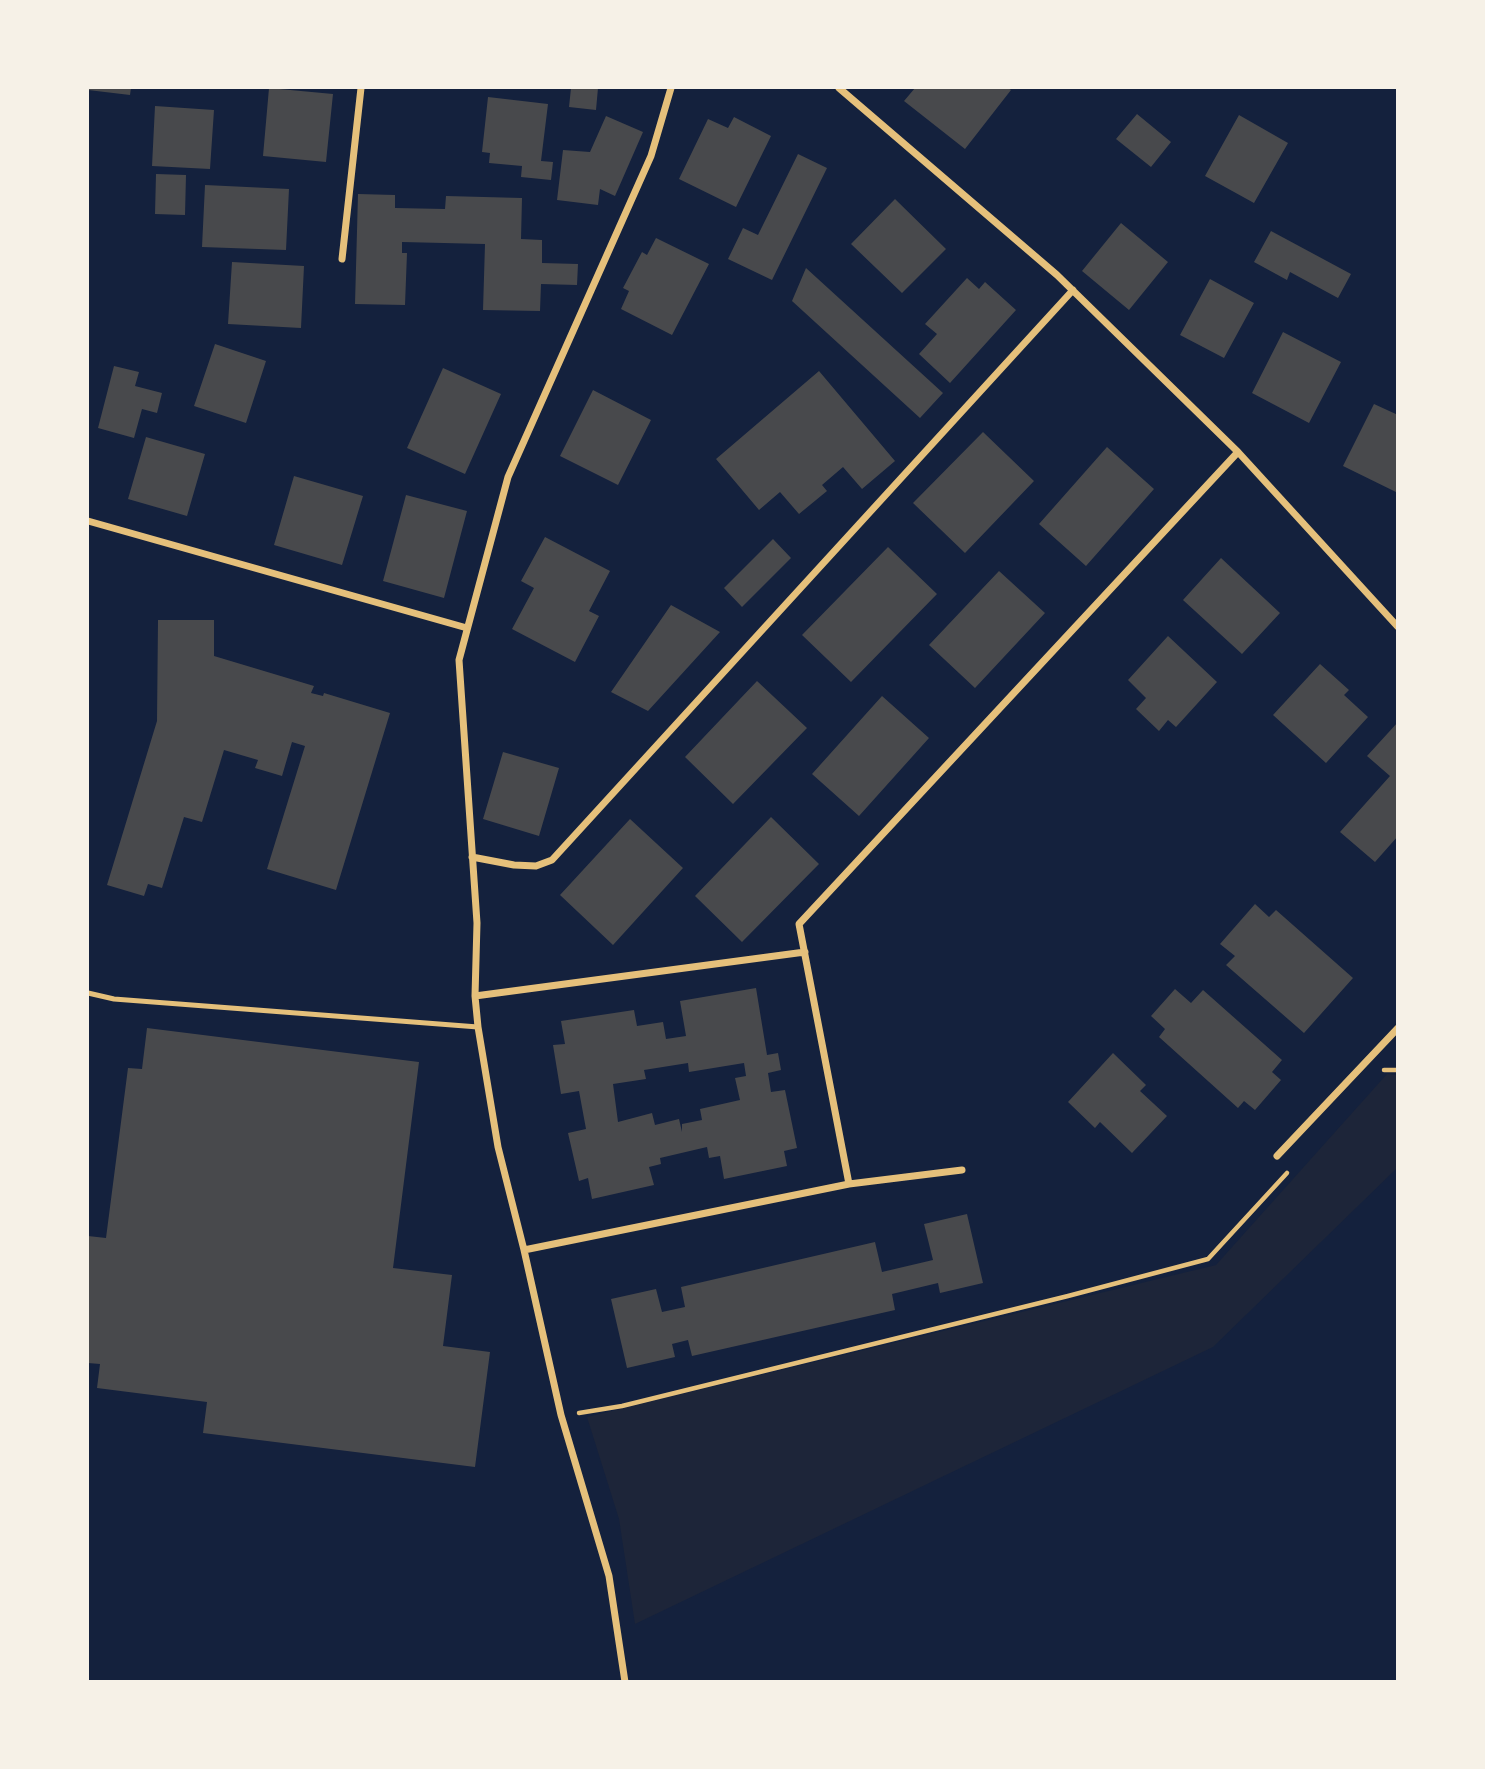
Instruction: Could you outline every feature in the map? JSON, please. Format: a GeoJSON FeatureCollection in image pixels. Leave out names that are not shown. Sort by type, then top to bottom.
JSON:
{"type":"FeatureCollection","features":[{"type":"Feature","properties":{"kind":"street"},"geometry":{"type":"LineString","coordinates":[[342,259],[361,88]]}},
{"type":"Feature","properties":{"kind":"street"},"geometry":{"type":"LineString","coordinates":[[625,1682],[609,1576],[561,1415],[498,1147],[478,1027],[475,996],[477,923],[458,660],[508,477],[652,156],[671,88]]}},
{"type":"Feature","properties":{"kind":"street"},"geometry":{"type":"LineString","coordinates":[[839,88],[1073,290],[1238,452],[1398,627]]}},
{"type":"Feature","properties":{"kind":"street"},"geometry":{"type":"LineString","coordinates":[[472,857],[536,866],[552,860],[1073,290]]}},
{"type":"Feature","properties":{"kind":"street"},"geometry":{"type":"LineString","coordinates":[[849,1184],[799,924],[1238,452]]}},
{"type":"Feature","properties":{"kind":"street"},"geometry":{"type":"LineString","coordinates":[[88,521],[467,628]]}},
{"type":"Feature","properties":{"kind":"street"},"geometry":{"type":"LineString","coordinates":[[475,996],[805,953]]}},
{"type":"Feature","properties":{"kind":"street"},"geometry":{"type":"LineString","coordinates":[[1277,1156],[1398,1028]]}},
{"type":"Feature","properties":{"kind":"street"},"geometry":{"type":"LineString","coordinates":[[524,1250],[849,1184],[962,1170]]}},
{"type":"Feature","properties":{"kind":"lane"},"geometry":{"type":"LineString","coordinates":[[88,993],[114,999],[478,1027]]}},
{"type":"Feature","properties":{"kind":"path"},"geometry":{"type":"LineString","coordinates":[[1382,1070],[1398,1070]]}},
{"type":"Feature","properties":{"kind":"path"},"geometry":{"type":"LineString","coordinates":[[561,1415],[622,1406],[1208,1259],[1292,1168]]}},
{"type":"Feature","properties":{"kind":"shaded area"},"geometry":{"type":"Polygon","coordinates":[[[1387,1074],[1397,1075],[1397,1168],[1213,1347],[635,1624],[619,1519],[587,1417],[1216,1265],[1387,1074]]]}},
{"type":"Feature","properties":{"kind":"building"},"geometry":{"type":"Polygon","coordinates":[[[88,88],[131,88],[130,95],[88,88]]]}},
{"type":"Feature","properties":{"kind":"building"},"geometry":{"type":"Polygon","coordinates":[[[269,88],[333,94],[326,162],[263,156],[269,88]]]}},
{"type":"Feature","properties":{"kind":"building"},"geometry":{"type":"Polygon","coordinates":[[[571,88],[598,88],[596,110],[569,107],[571,88]]]}},
{"type":"Feature","properties":{"kind":"building"},"geometry":{"type":"Polygon","coordinates":[[[915,88],[1011,90],[965,149],[904,101],[915,88]]]}},
{"type":"Feature","properties":{"kind":"building"},"geometry":{"type":"Polygon","coordinates":[[[488,97],[548,104],[541,161],[553,162],[551,180],[521,177],[522,166],[489,163],[490,153],[482,152],[488,97]]]}},
{"type":"Feature","properties":{"kind":"building"},"geometry":{"type":"Polygon","coordinates":[[[155,106],[214,110],[210,169],[152,166],[155,106]]]}},
{"type":"Feature","properties":{"kind":"building"},"geometry":{"type":"Polygon","coordinates":[[[1137,114],[1171,142],[1151,167],[1116,139],[1137,114]]]}},
{"type":"Feature","properties":{"kind":"building"},"geometry":{"type":"Polygon","coordinates":[[[1239,115],[1288,143],[1254,203],[1205,176],[1239,115]]]}},
{"type":"Feature","properties":{"kind":"building"},"geometry":{"type":"Polygon","coordinates":[[[606,116],[643,132],[615,196],[600,189],[598,205],[557,200],[563,150],[590,152],[606,116]]]}},
{"type":"Feature","properties":{"kind":"building"},"geometry":{"type":"Polygon","coordinates":[[[734,117],[771,136],[736,207],[679,179],[708,119],[728,128],[734,117]]]}},
{"type":"Feature","properties":{"kind":"building"},"geometry":{"type":"Polygon","coordinates":[[[798,154],[827,168],[772,280],[728,259],[743,228],[758,235],[798,154]]]}},
{"type":"Feature","properties":{"kind":"building"},"geometry":{"type":"Polygon","coordinates":[[[156,174],[186,175],[185,215],[155,214],[156,174]]]}},
{"type":"Feature","properties":{"kind":"building"},"geometry":{"type":"Polygon","coordinates":[[[205,185],[289,189],[286,250],[202,247],[205,185]]]}},
{"type":"Feature","properties":{"kind":"building"},"geometry":{"type":"Polygon","coordinates":[[[358,194],[395,195],[395,208],[445,209],[446,196],[522,198],[521,239],[542,240],[542,263],[578,264],[577,285],[541,284],[540,311],[483,310],[485,244],[402,242],[402,253],[407,253],[405,305],[355,304],[358,194]]]}},
{"type":"Feature","properties":{"kind":"building"},"geometry":{"type":"Polygon","coordinates":[[[895,199],[946,249],[902,293],[851,244],[895,199]]]}},
{"type":"Feature","properties":{"kind":"building"},"geometry":{"type":"Polygon","coordinates":[[[1121,223],[1168,262],[1129,310],[1082,271],[1121,223]]]}},
{"type":"Feature","properties":{"kind":"building"},"geometry":{"type":"Polygon","coordinates":[[[1271,231],[1351,274],[1338,298],[1290,272],[1287,280],[1254,262],[1271,231]]]}},
{"type":"Feature","properties":{"kind":"building"},"geometry":{"type":"Polygon","coordinates":[[[656,238],[709,264],[672,335],[621,309],[629,291],[623,288],[642,252],[647,255],[656,238]]]}},
{"type":"Feature","properties":{"kind":"building"},"geometry":{"type":"Polygon","coordinates":[[[232,262],[304,266],[301,328],[228,324],[232,262]]]}},
{"type":"Feature","properties":{"kind":"building"},"geometry":{"type":"Polygon","coordinates":[[[806,268],[943,393],[920,418],[792,301],[806,268]]]}},
{"type":"Feature","properties":{"kind":"building"},"geometry":{"type":"Polygon","coordinates":[[[967,278],[979,289],[985,282],[1016,310],[950,383],[919,354],[937,334],[925,324],[967,278]]]}},
{"type":"Feature","properties":{"kind":"building"},"geometry":{"type":"Polygon","coordinates":[[[1210,279],[1254,303],[1224,358],[1180,335],[1210,279]]]}},
{"type":"Feature","properties":{"kind":"building"},"geometry":{"type":"Polygon","coordinates":[[[1283,332],[1341,362],[1309,423],[1252,393],[1283,332]]]}},
{"type":"Feature","properties":{"kind":"building"},"geometry":{"type":"Polygon","coordinates":[[[215,344],[266,361],[246,423],[194,406],[215,344]]]}},
{"type":"Feature","properties":{"kind":"building"},"geometry":{"type":"Polygon","coordinates":[[[114,366],[139,372],[135,386],[162,393],[157,413],[142,409],[134,438],[98,428],[114,366]]]}},
{"type":"Feature","properties":{"kind":"building"},"geometry":{"type":"Polygon","coordinates":[[[443,368],[501,394],[465,474],[407,448],[443,368]]]}},
{"type":"Feature","properties":{"kind":"building"},"geometry":{"type":"Polygon","coordinates":[[[819,371],[895,461],[862,489],[843,467],[822,485],[827,491],[799,514],[780,492],[759,510],[716,459],[819,371]]]}},
{"type":"Feature","properties":{"kind":"building"},"geometry":{"type":"Polygon","coordinates":[[[593,390],[651,420],[618,485],[560,456],[593,390]]]}},
{"type":"Feature","properties":{"kind":"building"},"geometry":{"type":"Polygon","coordinates":[[[1374,404],[1398,415],[1398,493],[1343,466],[1374,404]]]}},
{"type":"Feature","properties":{"kind":"building"},"geometry":{"type":"Polygon","coordinates":[[[983,432],[1034,481],[965,553],[913,503],[983,432]]]}},
{"type":"Feature","properties":{"kind":"building"},"geometry":{"type":"Polygon","coordinates":[[[146,437],[205,454],[187,516],[128,499],[146,437]]]}},
{"type":"Feature","properties":{"kind":"building"},"geometry":{"type":"Polygon","coordinates":[[[1107,447],[1154,489],[1086,566],[1039,524],[1107,447]]]}},
{"type":"Feature","properties":{"kind":"building"},"geometry":{"type":"Polygon","coordinates":[[[294,476],[363,496],[342,565],[274,545],[294,476]]]}},
{"type":"Feature","properties":{"kind":"building"},"geometry":{"type":"Polygon","coordinates":[[[406,495],[467,511],[444,598],[383,581],[406,495]]]}},
{"type":"Feature","properties":{"kind":"building"},"geometry":{"type":"Polygon","coordinates":[[[545,537],[610,571],[589,611],[599,616],[575,662],[512,629],[534,588],[521,581],[545,537]]]}},
{"type":"Feature","properties":{"kind":"building"},"geometry":{"type":"Polygon","coordinates":[[[773,539],[791,558],[742,607],[724,588],[773,539]]]}},
{"type":"Feature","properties":{"kind":"building"},"geometry":{"type":"Polygon","coordinates":[[[888,547],[937,594],[851,682],[802,635],[888,547]]]}},
{"type":"Feature","properties":{"kind":"building"},"geometry":{"type":"Polygon","coordinates":[[[1221,558],[1280,613],[1242,654],[1183,600],[1221,558]]]}},
{"type":"Feature","properties":{"kind":"building"},"geometry":{"type":"Polygon","coordinates":[[[999,571],[1045,613],[975,688],[929,645],[999,571]]]}},
{"type":"Feature","properties":{"kind":"building"},"geometry":{"type":"Polygon","coordinates":[[[671,605],[720,632],[648,711],[611,692],[671,605]]]}},
{"type":"Feature","properties":{"kind":"building"},"geometry":{"type":"Polygon","coordinates":[[[158,620],[214,620],[214,656],[314,686],[311,693],[323,696],[324,693],[390,713],[336,890],[267,869],[305,746],[292,742],[282,776],[255,768],[258,760],[224,750],[202,822],[184,817],[162,888],[148,884],[144,896],[107,885],[157,721],[158,620]]]}},
{"type":"Feature","properties":{"kind":"building"},"geometry":{"type":"Polygon","coordinates":[[[1168,636],[1217,682],[1176,727],[1168,720],[1159,731],[1136,709],[1146,698],[1128,680],[1168,636]]]}},
{"type":"Feature","properties":{"kind":"building"},"geometry":{"type":"Polygon","coordinates":[[[1320,664],[1349,690],[1344,695],[1368,717],[1326,763],[1273,715],[1320,664]]]}},
{"type":"Feature","properties":{"kind":"building"},"geometry":{"type":"Polygon","coordinates":[[[757,681],[807,728],[733,804],[685,757],[757,681]]]}},
{"type":"Feature","properties":{"kind":"building"},"geometry":{"type":"Polygon","coordinates":[[[882,696],[929,738],[859,816],[812,774],[882,696]]]}},
{"type":"Feature","properties":{"kind":"building"},"geometry":{"type":"Polygon","coordinates":[[[1398,722],[1398,836],[1375,862],[1340,832],[1390,776],[1367,756],[1398,722]]]}},
{"type":"Feature","properties":{"kind":"building"},"geometry":{"type":"Polygon","coordinates":[[[503,752],[559,768],[539,836],[483,819],[503,752]]]}},
{"type":"Feature","properties":{"kind":"building"},"geometry":{"type":"Polygon","coordinates":[[[771,817],[819,864],[742,942],[695,896],[771,817]]]}},
{"type":"Feature","properties":{"kind":"building"},"geometry":{"type":"Polygon","coordinates":[[[630,819],[683,868],[613,945],[560,895],[630,819]]]}},
{"type":"Feature","properties":{"kind":"building"},"geometry":{"type":"Polygon","coordinates":[[[1255,904],[1269,917],[1276,910],[1353,978],[1304,1033],[1226,965],[1235,956],[1220,944],[1255,904]]]}},
{"type":"Feature","properties":{"kind":"building"},"geometry":{"type":"Polygon","coordinates":[[[756,988],[767,1055],[778,1053],[781,1070],[768,1073],[771,1092],[785,1090],[797,1148],[784,1151],[787,1166],[724,1179],[720,1156],[709,1158],[707,1147],[660,1158],[661,1164],[649,1167],[654,1185],[592,1199],[588,1178],[579,1181],[568,1133],[586,1129],[579,1091],[561,1094],[553,1045],[565,1044],[561,1021],[634,1010],[637,1026],[663,1022],[666,1039],[686,1036],[680,1001],[756,988]],[[688,1063],[644,1070],[646,1079],[613,1084],[618,1122],[652,1113],[655,1125],[679,1119],[682,1132],[682,1124],[702,1120],[700,1109],[740,1100],[735,1078],[746,1076],[744,1063],[689,1072],[688,1063]]]}},
{"type":"Feature","properties":{"kind":"building"},"geometry":{"type":"Polygon","coordinates":[[[1175,989],[1191,1003],[1203,990],[1282,1060],[1272,1072],[1281,1080],[1255,1110],[1244,1101],[1238,1108],[1159,1037],[1165,1029],[1151,1016],[1175,989]]]}},
{"type":"Feature","properties":{"kind":"building"},"geometry":{"type":"Polygon","coordinates":[[[147,1028],[419,1062],[393,1268],[452,1275],[443,1346],[490,1352],[475,1467],[203,1433],[207,1402],[97,1388],[100,1364],[88,1363],[88,1236],[106,1238],[128,1068],[142,1069],[147,1028]]]}},
{"type":"Feature","properties":{"kind":"building"},"geometry":{"type":"Polygon","coordinates":[[[1113,1053],[1146,1085],[1140,1091],[1167,1116],[1132,1153],[1100,1122],[1095,1128],[1068,1102],[1113,1053]]]}},
{"type":"Feature","properties":{"kind":"building"},"geometry":{"type":"Polygon","coordinates":[[[967,1214],[983,1283],[940,1293],[938,1283],[892,1294],[895,1310],[692,1356],[688,1340],[672,1344],[675,1357],[627,1368],[611,1299],[656,1289],[662,1312],[685,1307],[681,1287],[875,1242],[882,1272],[933,1260],[924,1224],[967,1214]]]}}]}
